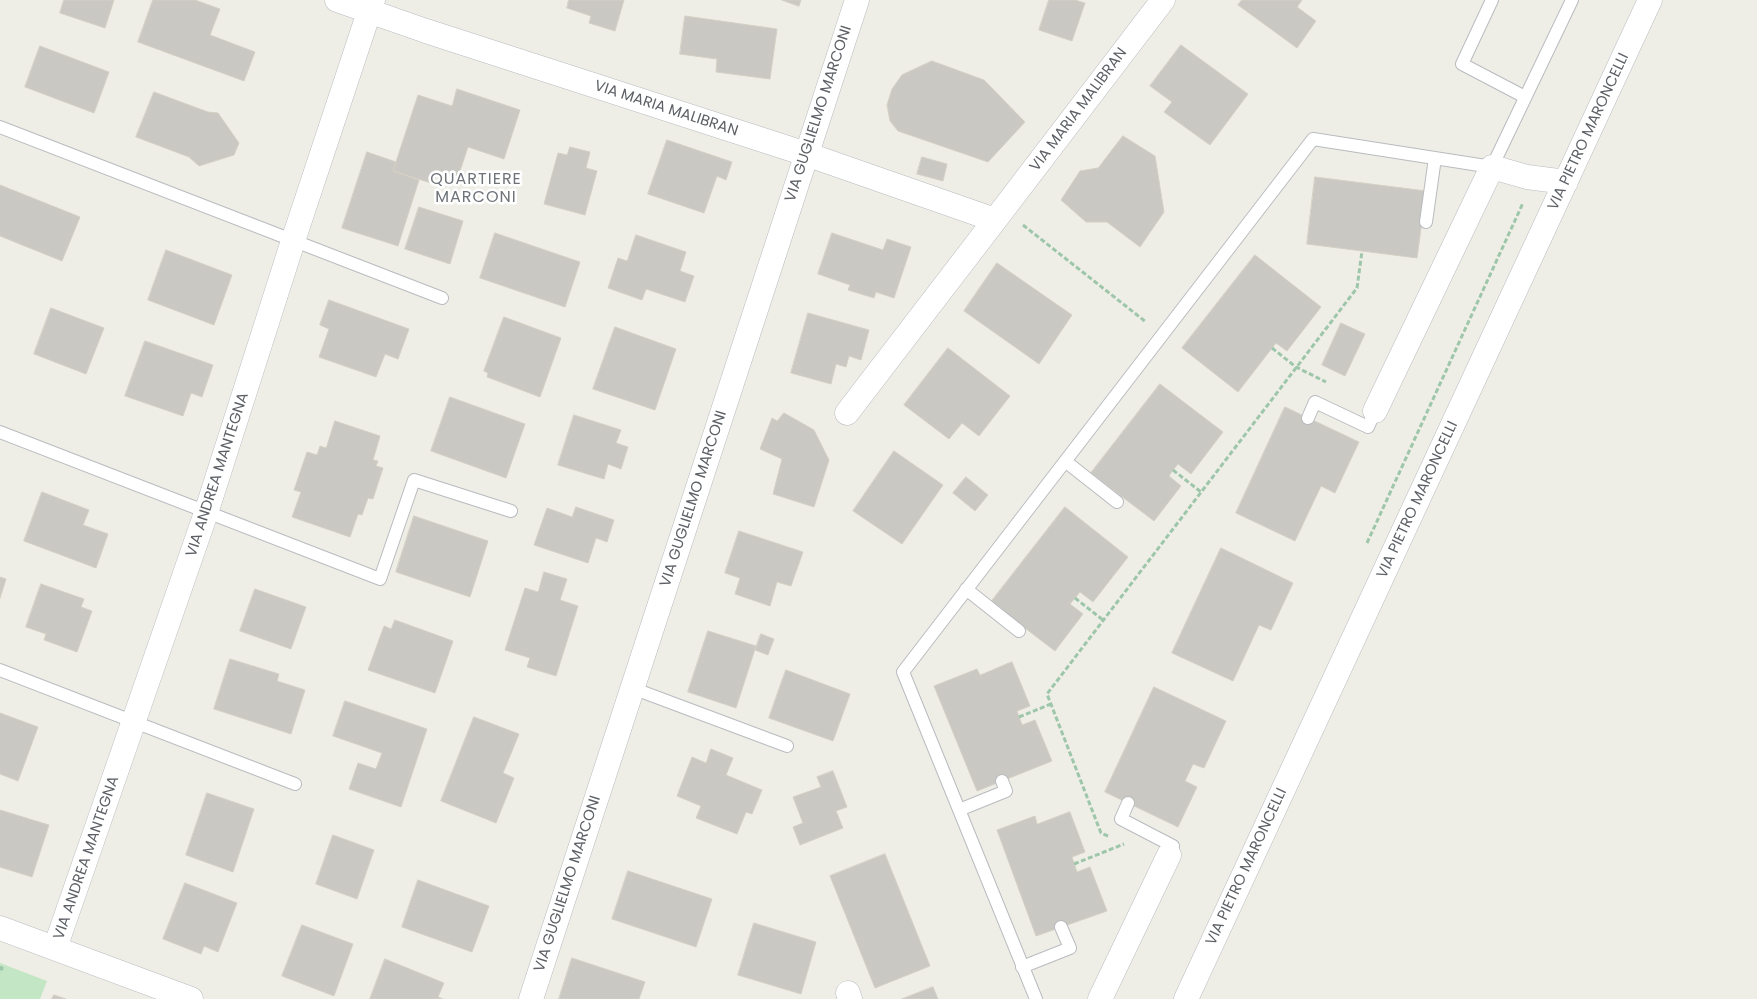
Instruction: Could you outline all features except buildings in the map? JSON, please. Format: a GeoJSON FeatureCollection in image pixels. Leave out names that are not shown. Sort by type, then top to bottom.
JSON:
{"type":"FeatureCollection","features":[{"type":"Feature","properties":{"kind":"street","name":"VIA MARIA MALIBRAN"},"geometry":{"type":"LineString","coordinates":[[337,0],[372,5],[995,220]]}},
{"type":"Feature","properties":{"kind":"street","name":"VIA GUGLIELMO MARCONI"},"geometry":{"type":"LineString","coordinates":[[531,999],[857,0]]}},
{"type":"Feature","properties":{"kind":"street","name":"VIA MARIA MALIBRAN"},"geometry":{"type":"LineString","coordinates":[[847,413],[1163,0]]}},
{"type":"Feature","properties":{"kind":"street","name":"VIA PIETRO MARONCELLI"},"geometry":{"type":"LineString","coordinates":[[1186,999],[1650,0]]}},
{"type":"Feature","properties":{"kind":"street","name":"VIA ANDREA MANTEGNA"},"geometry":{"type":"LineString","coordinates":[[56,948],[206,513],[293,241],[372,5]]}},
{"type":"Feature","properties":{"kind":"street"},"geometry":{"type":"LineString","coordinates":[[1375,411],[1492,167],[1527,177],[1566,182]]}},
{"type":"Feature","properties":{"kind":"street"},"geometry":{"type":"LineString","coordinates":[[1100,999],[1166,860]]}},
{"type":"Feature","properties":{"kind":"street"},"geometry":{"type":"LineString","coordinates":[[0,928],[191,999]]}},
{"type":"Feature","properties":{"kind":"lane"},"geometry":{"type":"LineString","coordinates":[[1492,0],[1462,64],[1525,97]]}},
{"type":"Feature","properties":{"kind":"lane"},"geometry":{"type":"LineString","coordinates":[[1036,999],[903,672],[1313,139],[1492,167],[1572,0]]}},
{"type":"Feature","properties":{"kind":"lane"},"geometry":{"type":"LineString","coordinates":[[0,128],[442,298]]}},
{"type":"Feature","properties":{"kind":"lane"},"geometry":{"type":"LineString","coordinates":[[1426,222],[1435,158]]}},
{"type":"Feature","properties":{"kind":"lane"},"geometry":{"type":"LineString","coordinates":[[1308,418],[1315,402],[1368,427],[1375,411]]}},
{"type":"Feature","properties":{"kind":"lane"},"geometry":{"type":"LineString","coordinates":[[0,432],[380,579],[414,480],[511,511]]}},
{"type":"Feature","properties":{"kind":"lane"},"geometry":{"type":"LineString","coordinates":[[1065,461],[1117,502]]}},
{"type":"Feature","properties":{"kind":"lane"},"geometry":{"type":"LineString","coordinates":[[966,589],[1019,631]]}},
{"type":"Feature","properties":{"kind":"lane"},"geometry":{"type":"LineString","coordinates":[[0,670],[295,784]]}},
{"type":"Feature","properties":{"kind":"lane"},"geometry":{"type":"LineString","coordinates":[[632,688],[787,746]]}},
{"type":"Feature","properties":{"kind":"lane"},"geometry":{"type":"LineString","coordinates":[[959,810],[1006,791],[1002,781]]}},
{"type":"Feature","properties":{"kind":"lane"},"geometry":{"type":"LineString","coordinates":[[1128,803],[1121,819],[1173,846],[1166,860]]}},
{"type":"Feature","properties":{"kind":"lane"},"geometry":{"type":"LineString","coordinates":[[1022,967],[1070,948],[1061,928]]}},
{"type":"Feature","properties":{"kind":"path"},"geometry":{"type":"LineString","coordinates":[[1109,836],[1101,833],[1047,694],[1357,288],[1362,251]]}},
{"type":"Feature","properties":{"kind":"path"},"geometry":{"type":"LineString","coordinates":[[1272,348],[1296,367]]}},
{"type":"Feature","properties":{"kind":"path"},"geometry":{"type":"LineString","coordinates":[[1173,470],[1201,492]]}},
{"type":"Feature","properties":{"kind":"path"},"geometry":{"type":"LineString","coordinates":[[1075,598],[1103,620]]}},
{"type":"Feature","properties":{"kind":"path"},"geometry":{"type":"LineString","coordinates":[[1019,717],[1051,704]]}},
{"type":"Feature","properties":{"kind":"path"},"geometry":{"type":"LineString","coordinates":[[1116,840],[1166,860]]}},
{"type":"Feature","properties":{"kind":"path"},"geometry":{"type":"LineString","coordinates":[[1074,864],[1124,844]]}},
{"type":"Feature","properties":{"kind":"path"},"geometry":{"type":"LineString","coordinates":[[0,967],[2,968],[0,972]]}},
{"type":"Feature","properties":{"kind":"green space"},"geometry":{"type":"Polygon","coordinates":[[[0,963],[47,981],[40,999],[0,999],[0,963]]]}},
{"type":"Feature","properties":{"kind":"district","name":"QUARTIERE MARCONI"},"geometry":{"type":"Point","coordinates":[476,189]}}]}
